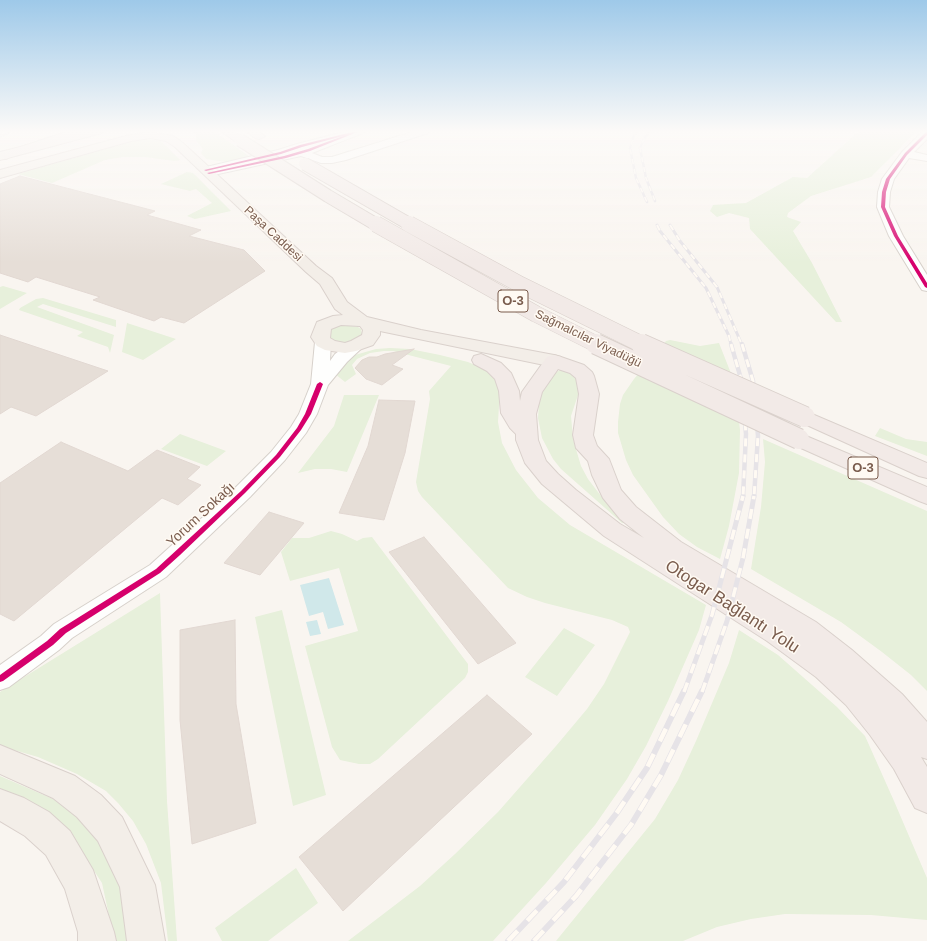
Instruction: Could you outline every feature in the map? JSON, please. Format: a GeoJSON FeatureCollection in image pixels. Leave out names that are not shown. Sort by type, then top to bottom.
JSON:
{"type":"FeatureCollection","features":[{"type":"Feature","properties":{"kind":"highway","name":"Sağmalcılar Viyadüğü"},"geometry":{"type":"LineString","coordinates":[[306,175],[373,222],[448,266],[536,314],[656,373],[927,496]]}},
{"type":"Feature","properties":{"kind":"highway","name":"Sağmalcılar Viyadüğü"},"geometry":{"type":"LineString","coordinates":[[319,175],[414,228],[521,285],[639,343],[927,471]]}},
{"type":"Feature","properties":{"kind":"highway"},"geometry":{"type":"LineString","coordinates":[[481,360],[494,367],[504,376],[510,390],[511,413],[517,424],[526,432]]}},
{"type":"Feature","properties":{"kind":"highway"},"geometry":{"type":"LineString","coordinates":[[526,432],[528,402],[537,384],[554,361]]}},
{"type":"Feature","properties":{"kind":"highway","name":"Otogar Bağlantı Yolu"},"geometry":{"type":"LineString","coordinates":[[554,361],[577,369],[585,376],[589,394],[583,435],[587,448],[598,459],[611,493],[628,513],[672,548],[806,630],[842,658],[892,703],[927,745]]}},
{"type":"Feature","properties":{"kind":"highway","name":"Otogar Bağlantı Yolu"},"geometry":{"type":"LineString","coordinates":[[526,432],[536,463],[550,479],[586,510],[630,541],[777,633],[826,669],[856,696],[905,759],[927,797]]}},
{"type":"Feature","properties":{"kind":"main road","name":"Paşa Caddesi"},"geometry":{"type":"LineString","coordinates":[[211,175],[311,269],[326,281],[341,305],[363,321]]}},
{"type":"Feature","properties":{"kind":"main road","name":"Paşa Caddesi"},"geometry":{"type":"LineString","coordinates":[[311,269],[324,296],[327,324]]}},
{"type":"Feature","properties":{"kind":"main road"},"geometry":{"type":"LineString","coordinates":[[481,360],[416,344],[390,342],[338,348],[323,342],[320,337],[320,331],[323,326],[327,324],[344,320],[363,321],[421,335],[554,361]]}},
{"type":"Feature","properties":{"kind":"main road"},"geometry":{"type":"LineString","coordinates":[[358,345],[367,341],[373,332],[363,321]]}},
{"type":"Feature","properties":{"kind":"main road"},"geometry":{"type":"LineString","coordinates":[[0,759],[64,787],[89,806],[110,829],[137,885],[146,941]]}},
{"type":"Feature","properties":{"kind":"main road"},"geometry":{"type":"LineString","coordinates":[[0,805],[12,809],[37,824],[58,843],[81,882],[94,924],[97,941]]}},
{"type":"Feature","properties":{"kind":"street"},"geometry":{"type":"LineString","coordinates":[[891,175],[884,192],[883,207],[896,236],[927,287]]}},
{"type":"Feature","properties":{"kind":"street","name":"Yorum Sokağı"},"geometry":{"type":"LineString","coordinates":[[320,384],[323,342]]}},
{"type":"Feature","properties":{"kind":"street","name":"Yorum Sokağı"},"geometry":{"type":"LineString","coordinates":[[63,631],[158,571],[243,492],[278,456],[299,429],[308,414],[320,384],[341,358],[358,345]]}},
{"type":"Feature","properties":{"kind":"street"},"geometry":{"type":"LineString","coordinates":[[0,666],[45,638],[63,631]]}},
{"type":"Feature","properties":{"kind":"street"},"geometry":{"type":"LineString","coordinates":[[0,679],[50,643],[63,631]]}},
{"type":"Feature","properties":{"kind":"green space"},"geometry":{"type":"Polygon","coordinates":[[[21,175],[71,175],[52,183],[21,175]]]}},
{"type":"Feature","properties":{"kind":"green space"},"geometry":{"type":"Polygon","coordinates":[[[181,175],[195,175],[231,211],[195,219],[187,216],[212,203],[196,189],[190,191],[161,184],[181,175]]]}},
{"type":"Feature","properties":{"kind":"green space"},"geometry":{"type":"Polygon","coordinates":[[[810,175],[873,175],[871,177],[811,196],[788,213],[787,217],[801,222],[793,231],[812,263],[842,322],[836,322],[750,229],[749,218],[729,213],[717,217],[710,211],[713,205],[746,203],[793,177],[807,178],[810,175]]]}},
{"type":"Feature","properties":{"kind":"green space"},"geometry":{"type":"Polygon","coordinates":[[[3,286],[27,293],[0,309],[0,287],[3,286]]]}},
{"type":"Feature","properties":{"kind":"green space"},"geometry":{"type":"Polygon","coordinates":[[[43,298],[116,320],[116,327],[43,304],[37,307],[114,335],[110,353],[108,347],[77,336],[83,332],[19,310],[36,299],[43,298]]]}},
{"type":"Feature","properties":{"kind":"green space"},"geometry":{"type":"Polygon","coordinates":[[[127,323],[176,339],[143,360],[122,352],[127,323]]]}},
{"type":"Feature","properties":{"kind":"green space"},"geometry":{"type":"Polygon","coordinates":[[[342,325],[358,327],[361,329],[362,335],[350,342],[332,342],[326,333],[328,330],[342,325]]]}},
{"type":"Feature","properties":{"kind":"green space"},"geometry":{"type":"Polygon","coordinates":[[[670,340],[700,346],[719,343],[734,381],[740,430],[739,473],[729,526],[720,559],[697,547],[679,534],[663,517],[633,475],[626,460],[618,433],[620,404],[623,395],[634,379],[666,341],[670,340]]]}},
{"type":"Feature","properties":{"kind":"green space"},"geometry":{"type":"Polygon","coordinates":[[[376,349],[410,349],[440,355],[468,362],[484,369],[494,378],[500,390],[498,422],[502,443],[516,470],[538,498],[570,525],[706,605],[699,630],[668,701],[646,746],[627,779],[595,825],[546,883],[493,941],[348,941],[420,886],[498,812],[587,709],[604,684],[630,632],[628,627],[612,620],[545,603],[527,597],[508,588],[422,497],[418,491],[416,482],[430,399],[429,391],[451,366],[393,351],[384,351],[370,353],[357,359],[352,365],[356,374],[345,382],[335,374],[347,360],[355,355],[376,349]]]}},
{"type":"Feature","properties":{"kind":"green space"},"geometry":{"type":"Polygon","coordinates":[[[562,369],[575,375],[580,389],[571,416],[573,439],[581,466],[588,479],[601,496],[626,523],[622,523],[561,469],[553,459],[542,438],[538,418],[539,403],[543,390],[553,374],[562,369]]]}},
{"type":"Feature","properties":{"kind":"green space"},"geometry":{"type":"Polygon","coordinates":[[[344,395],[379,395],[347,472],[331,469],[315,469],[298,473],[334,426],[344,395]]]}},
{"type":"Feature","properties":{"kind":"green space"},"geometry":{"type":"Polygon","coordinates":[[[880,428],[906,439],[927,442],[927,456],[875,436],[880,428]]]}},
{"type":"Feature","properties":{"kind":"green space"},"geometry":{"type":"Polygon","coordinates":[[[180,434],[226,451],[207,466],[161,449],[180,434]]]}},
{"type":"Feature","properties":{"kind":"green space"},"geometry":{"type":"Polygon","coordinates":[[[763,439],[927,511],[927,691],[911,675],[841,622],[751,569],[761,507],[765,462],[763,439]]]}},
{"type":"Feature","properties":{"kind":"green space"},"geometry":{"type":"Polygon","coordinates":[[[331,531],[357,541],[363,538],[372,537],[468,664],[468,672],[465,678],[378,759],[370,764],[359,764],[340,760],[332,747],[305,646],[358,631],[339,568],[290,581],[281,552],[292,538],[309,538],[331,531]]]}},
{"type":"Feature","properties":{"kind":"green space"},"geometry":{"type":"Polygon","coordinates":[[[160,593],[167,801],[177,941],[168,941],[161,883],[146,844],[133,821],[118,803],[106,791],[77,774],[38,757],[0,746],[0,692],[160,593]]]}},
{"type":"Feature","properties":{"kind":"green space"},"geometry":{"type":"Polygon","coordinates":[[[282,610],[326,795],[293,806],[255,617],[282,610]]]}},
{"type":"Feature","properties":{"kind":"green space"},"geometry":{"type":"Polygon","coordinates":[[[564,628],[595,645],[557,696],[525,677],[564,628]]]}},
{"type":"Feature","properties":{"kind":"green space"},"geometry":{"type":"Polygon","coordinates":[[[739,630],[778,655],[837,707],[865,736],[927,878],[927,920],[871,915],[785,914],[751,919],[717,927],[683,941],[556,941],[655,819],[678,780],[729,663],[739,630]]]}},
{"type":"Feature","properties":{"kind":"green space"},"geometry":{"type":"Polygon","coordinates":[[[0,776],[53,799],[72,812],[99,840],[123,884],[132,941],[113,941],[102,883],[68,831],[18,797],[0,788],[0,776]]]}},
{"type":"Feature","properties":{"kind":"green space"},"geometry":{"type":"Polygon","coordinates":[[[296,868],[318,903],[268,941],[222,941],[215,928],[296,868]]]}},
{"type":"Feature","properties":{"kind":"water"},"geometry":{"type":"Polygon","coordinates":[[[329,578],[344,625],[328,629],[323,612],[309,616],[300,585],[329,578]]]}},
{"type":"Feature","properties":{"kind":"water"},"geometry":{"type":"Polygon","coordinates":[[[317,620],[321,634],[310,636],[306,622],[317,620]]]}},
{"type":"Feature","properties":{"kind":"building"},"geometry":{"type":"Polygon","coordinates":[[[20,176],[155,211],[147,215],[201,230],[189,236],[244,250],[265,271],[184,323],[161,317],[154,321],[93,300],[100,297],[36,277],[28,282],[0,273],[0,184],[20,176]]]}},
{"type":"Feature","properties":{"kind":"building"},"geometry":{"type":"Polygon","coordinates":[[[0,335],[108,371],[36,416],[11,407],[0,414],[0,335]]]}},
{"type":"Feature","properties":{"kind":"building"},"geometry":{"type":"Polygon","coordinates":[[[414,349],[392,365],[403,369],[382,385],[366,379],[355,368],[362,360],[369,357],[377,357],[385,354],[414,349]]]}},
{"type":"Feature","properties":{"kind":"building"},"geometry":{"type":"Polygon","coordinates":[[[379,400],[415,401],[405,453],[384,520],[339,513],[368,446],[379,400]]]}},
{"type":"Feature","properties":{"kind":"building"},"geometry":{"type":"Polygon","coordinates":[[[61,442],[128,471],[157,450],[200,467],[187,479],[201,485],[178,505],[162,498],[14,621],[0,614],[0,483],[61,442]]]}},
{"type":"Feature","properties":{"kind":"building"},"geometry":{"type":"Polygon","coordinates":[[[269,512],[304,523],[260,575],[224,563],[269,512]]]}},
{"type":"Feature","properties":{"kind":"building"},"geometry":{"type":"Polygon","coordinates":[[[424,537],[516,643],[478,664],[389,552],[424,537]]]}},
{"type":"Feature","properties":{"kind":"building"},"geometry":{"type":"Polygon","coordinates":[[[235,620],[236,704],[256,823],[192,844],[180,720],[180,630],[235,620]]]}},
{"type":"Feature","properties":{"kind":"building"},"geometry":{"type":"Polygon","coordinates":[[[487,695],[532,734],[343,911],[299,857],[487,695]]]}},
{"type":"Feature","properties":{"kind":"railway"},"geometry":{"type":"LineString","coordinates":[[635,175],[647,202]]}},
{"type":"Feature","properties":{"kind":"railway"},"geometry":{"type":"LineString","coordinates":[[645,175],[655,201]]}},
{"type":"Feature","properties":{"kind":"railway"},"geometry":{"type":"LineString","coordinates":[[657,225],[660,231],[706,288],[729,336],[731,345]]}},
{"type":"Feature","properties":{"kind":"railway"},"geometry":{"type":"LineString","coordinates":[[670,225],[680,241],[717,287],[742,345]]}},
{"type":"Feature","properties":{"kind":"railway"},"geometry":{"type":"LineString","coordinates":[[731,344],[741,379],[746,434],[743,497]]}},
{"type":"Feature","properties":{"kind":"railway"},"geometry":{"type":"LineString","coordinates":[[742,344],[753,381],[758,436],[754,497]]}},
{"type":"Feature","properties":{"kind":"railway"},"geometry":{"type":"LineString","coordinates":[[684,692],[712,615],[743,496]]}},
{"type":"Feature","properties":{"kind":"railway"},"geometry":{"type":"LineString","coordinates":[[702,692],[727,621],[743,558],[754,496]]}},
{"type":"Feature","properties":{"kind":"railway"},"geometry":{"type":"LineString","coordinates":[[508,941],[564,882],[616,814],[647,768],[684,691]]}},
{"type":"Feature","properties":{"kind":"railway"},"geometry":{"type":"LineString","coordinates":[[534,941],[576,896],[631,825],[661,775],[702,691]]}},
{"type":"Feature","properties":{"kind":"cycle path"},"geometry":{"type":"LineString","coordinates":[[891,175],[884,192],[883,207],[896,236],[927,287]]}},
{"type":"Feature","properties":{"kind":"cycle path"},"geometry":{"type":"LineString","coordinates":[[0,679],[50,643],[63,631],[158,571],[178,553],[243,492],[278,456],[299,429],[308,414],[320,384]]}}]}
